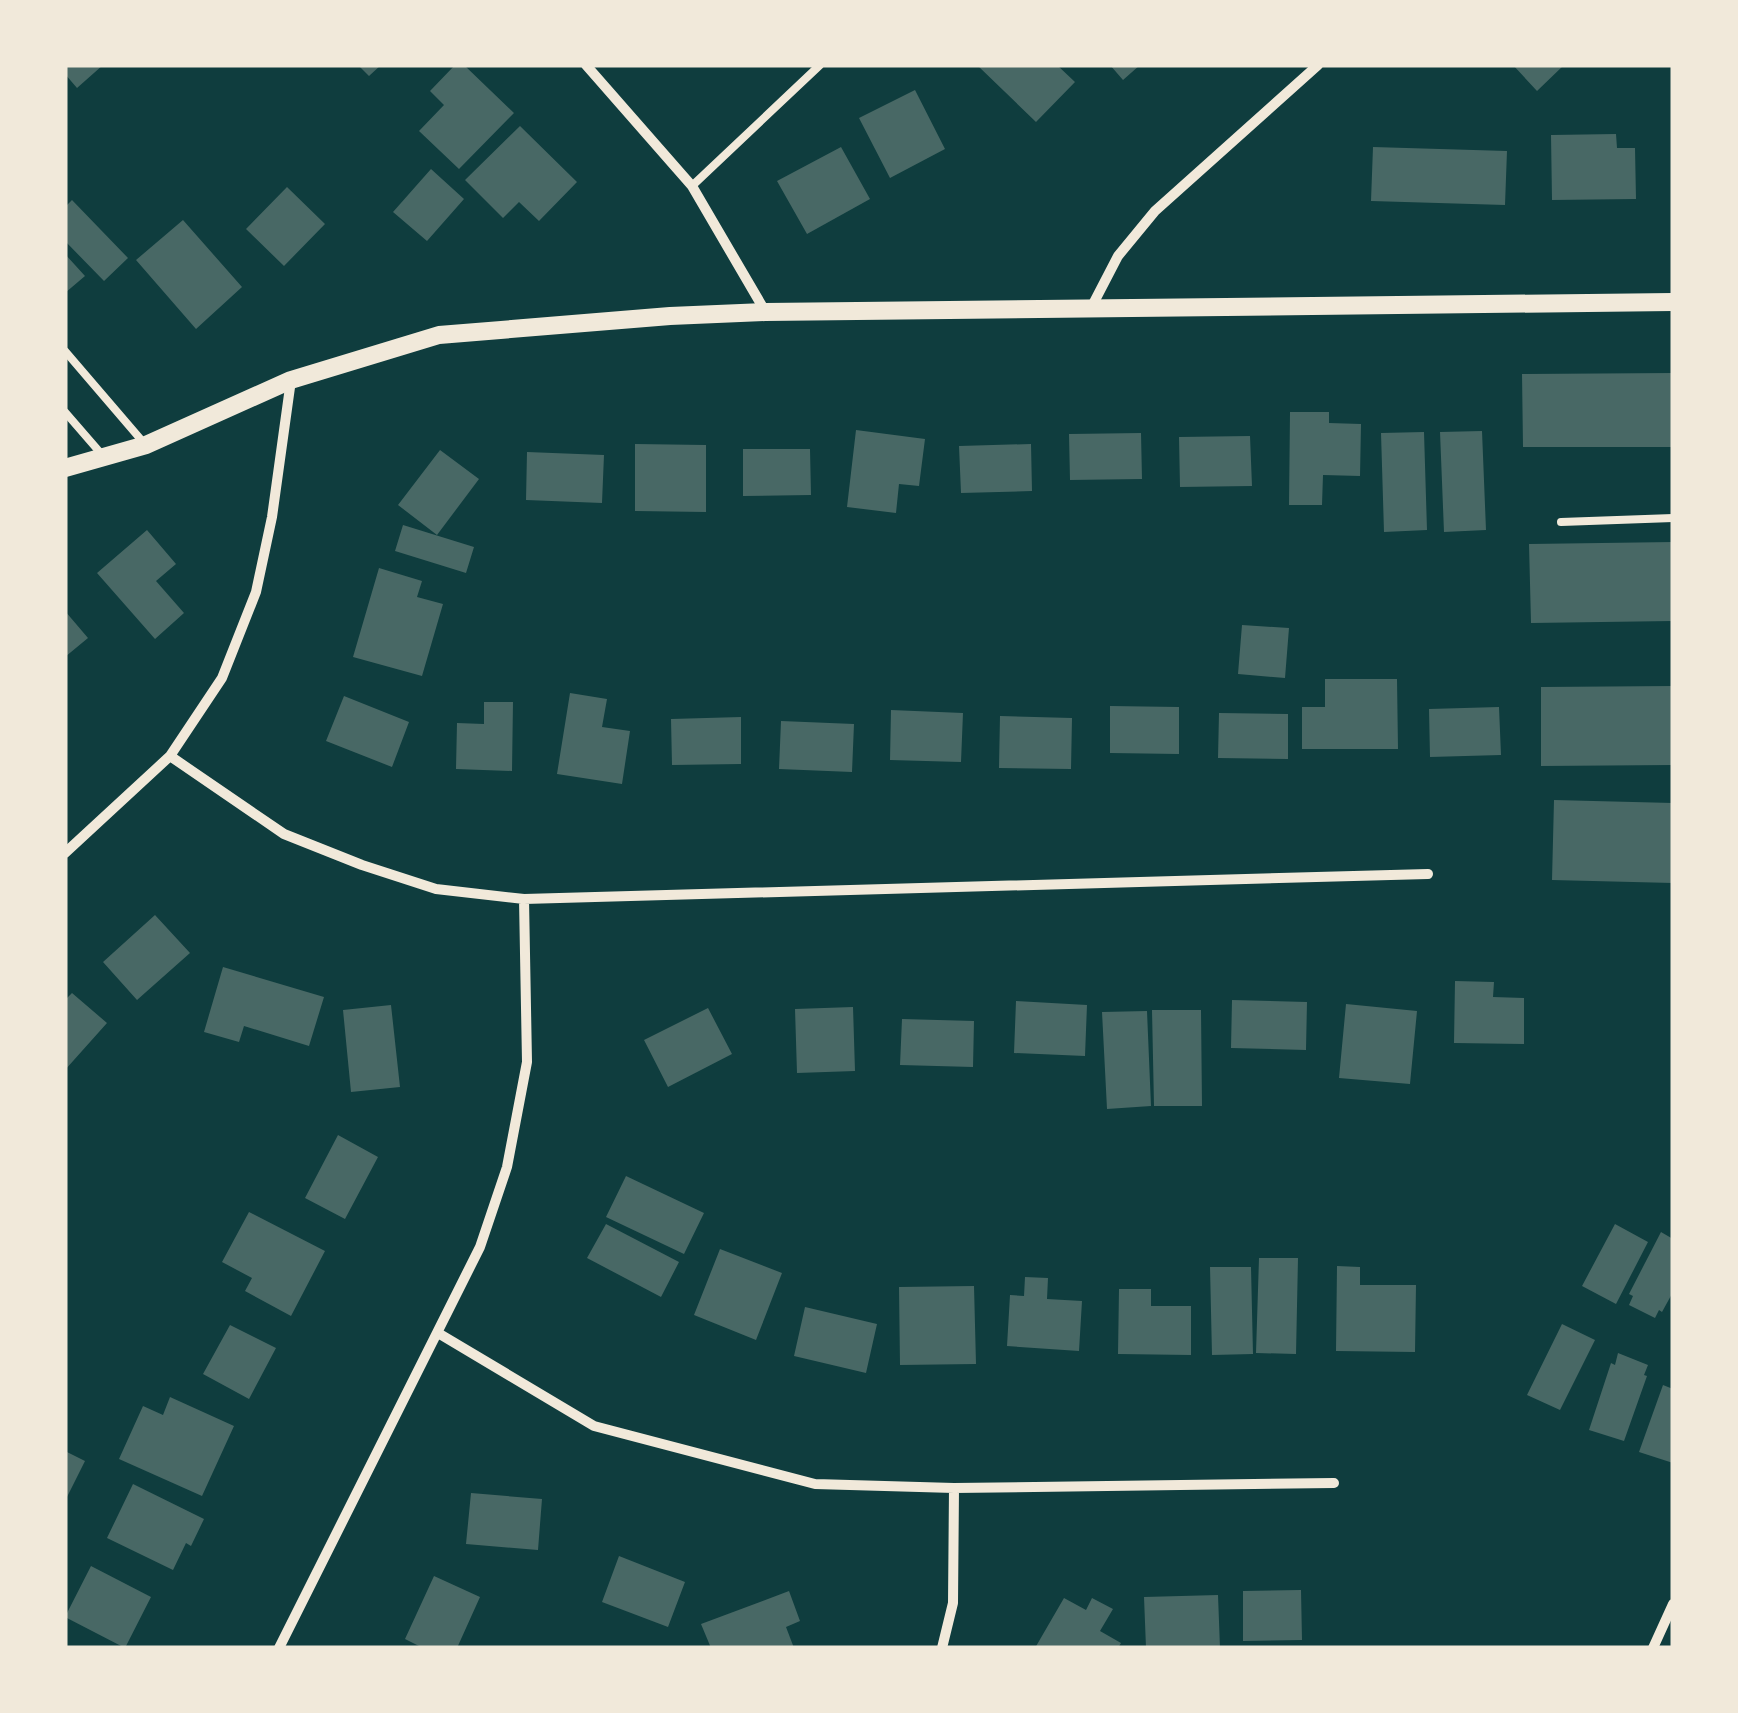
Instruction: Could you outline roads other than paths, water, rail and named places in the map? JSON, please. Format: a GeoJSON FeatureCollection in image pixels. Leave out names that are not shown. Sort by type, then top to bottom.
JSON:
{"type":"FeatureCollection","features":[{"type":"Feature","properties":{"kind":"street"},"geometry":{"type":"LineString","coordinates":[[586,65],[692,186],[765,312]]}},
{"type":"Feature","properties":{"kind":"street"},"geometry":{"type":"LineString","coordinates":[[1092,308],[1118,256],[1154,211],[1318,65]]}},
{"type":"Feature","properties":{"kind":"street"},"geometry":{"type":"LineString","coordinates":[[65,468],[146,446],[291,380],[439,335],[765,312],[1673,302]]}},
{"type":"Feature","properties":{"kind":"street"},"geometry":{"type":"LineString","coordinates":[[65,853],[170,756],[222,678],[256,592],[272,517],[291,380]]}},
{"type":"Feature","properties":{"kind":"street"},"geometry":{"type":"LineString","coordinates":[[170,756],[284,834],[362,866],[436,890],[524,900],[1428,874]]}},
{"type":"Feature","properties":{"kind":"street"},"geometry":{"type":"LineString","coordinates":[[280,1648],[480,1247],[507,1167],[527,1062],[524,900]]}},
{"type":"Feature","properties":{"kind":"street"},"geometry":{"type":"LineString","coordinates":[[438,1333],[594,1426],[816,1484],[954,1488],[1334,1483]]}},
{"type":"Feature","properties":{"kind":"street"},"geometry":{"type":"LineString","coordinates":[[942,1648],[952,1603],[954,1488]]}},
{"type":"Feature","properties":{"kind":"street"},"geometry":{"type":"LineString","coordinates":[[1653,1648],[1673,1604]]}},
{"type":"Feature","properties":{"kind":"lane"},"geometry":{"type":"LineString","coordinates":[[692,186],[820,65]]}},
{"type":"Feature","properties":{"kind":"lane"},"geometry":{"type":"LineString","coordinates":[[65,350],[146,446]]}},
{"type":"Feature","properties":{"kind":"lane"},"geometry":{"type":"LineString","coordinates":[[65,412],[104,457]]}},
{"type":"Feature","properties":{"kind":"lane"},"geometry":{"type":"LineString","coordinates":[[1561,522],[1673,518]]}}]}
